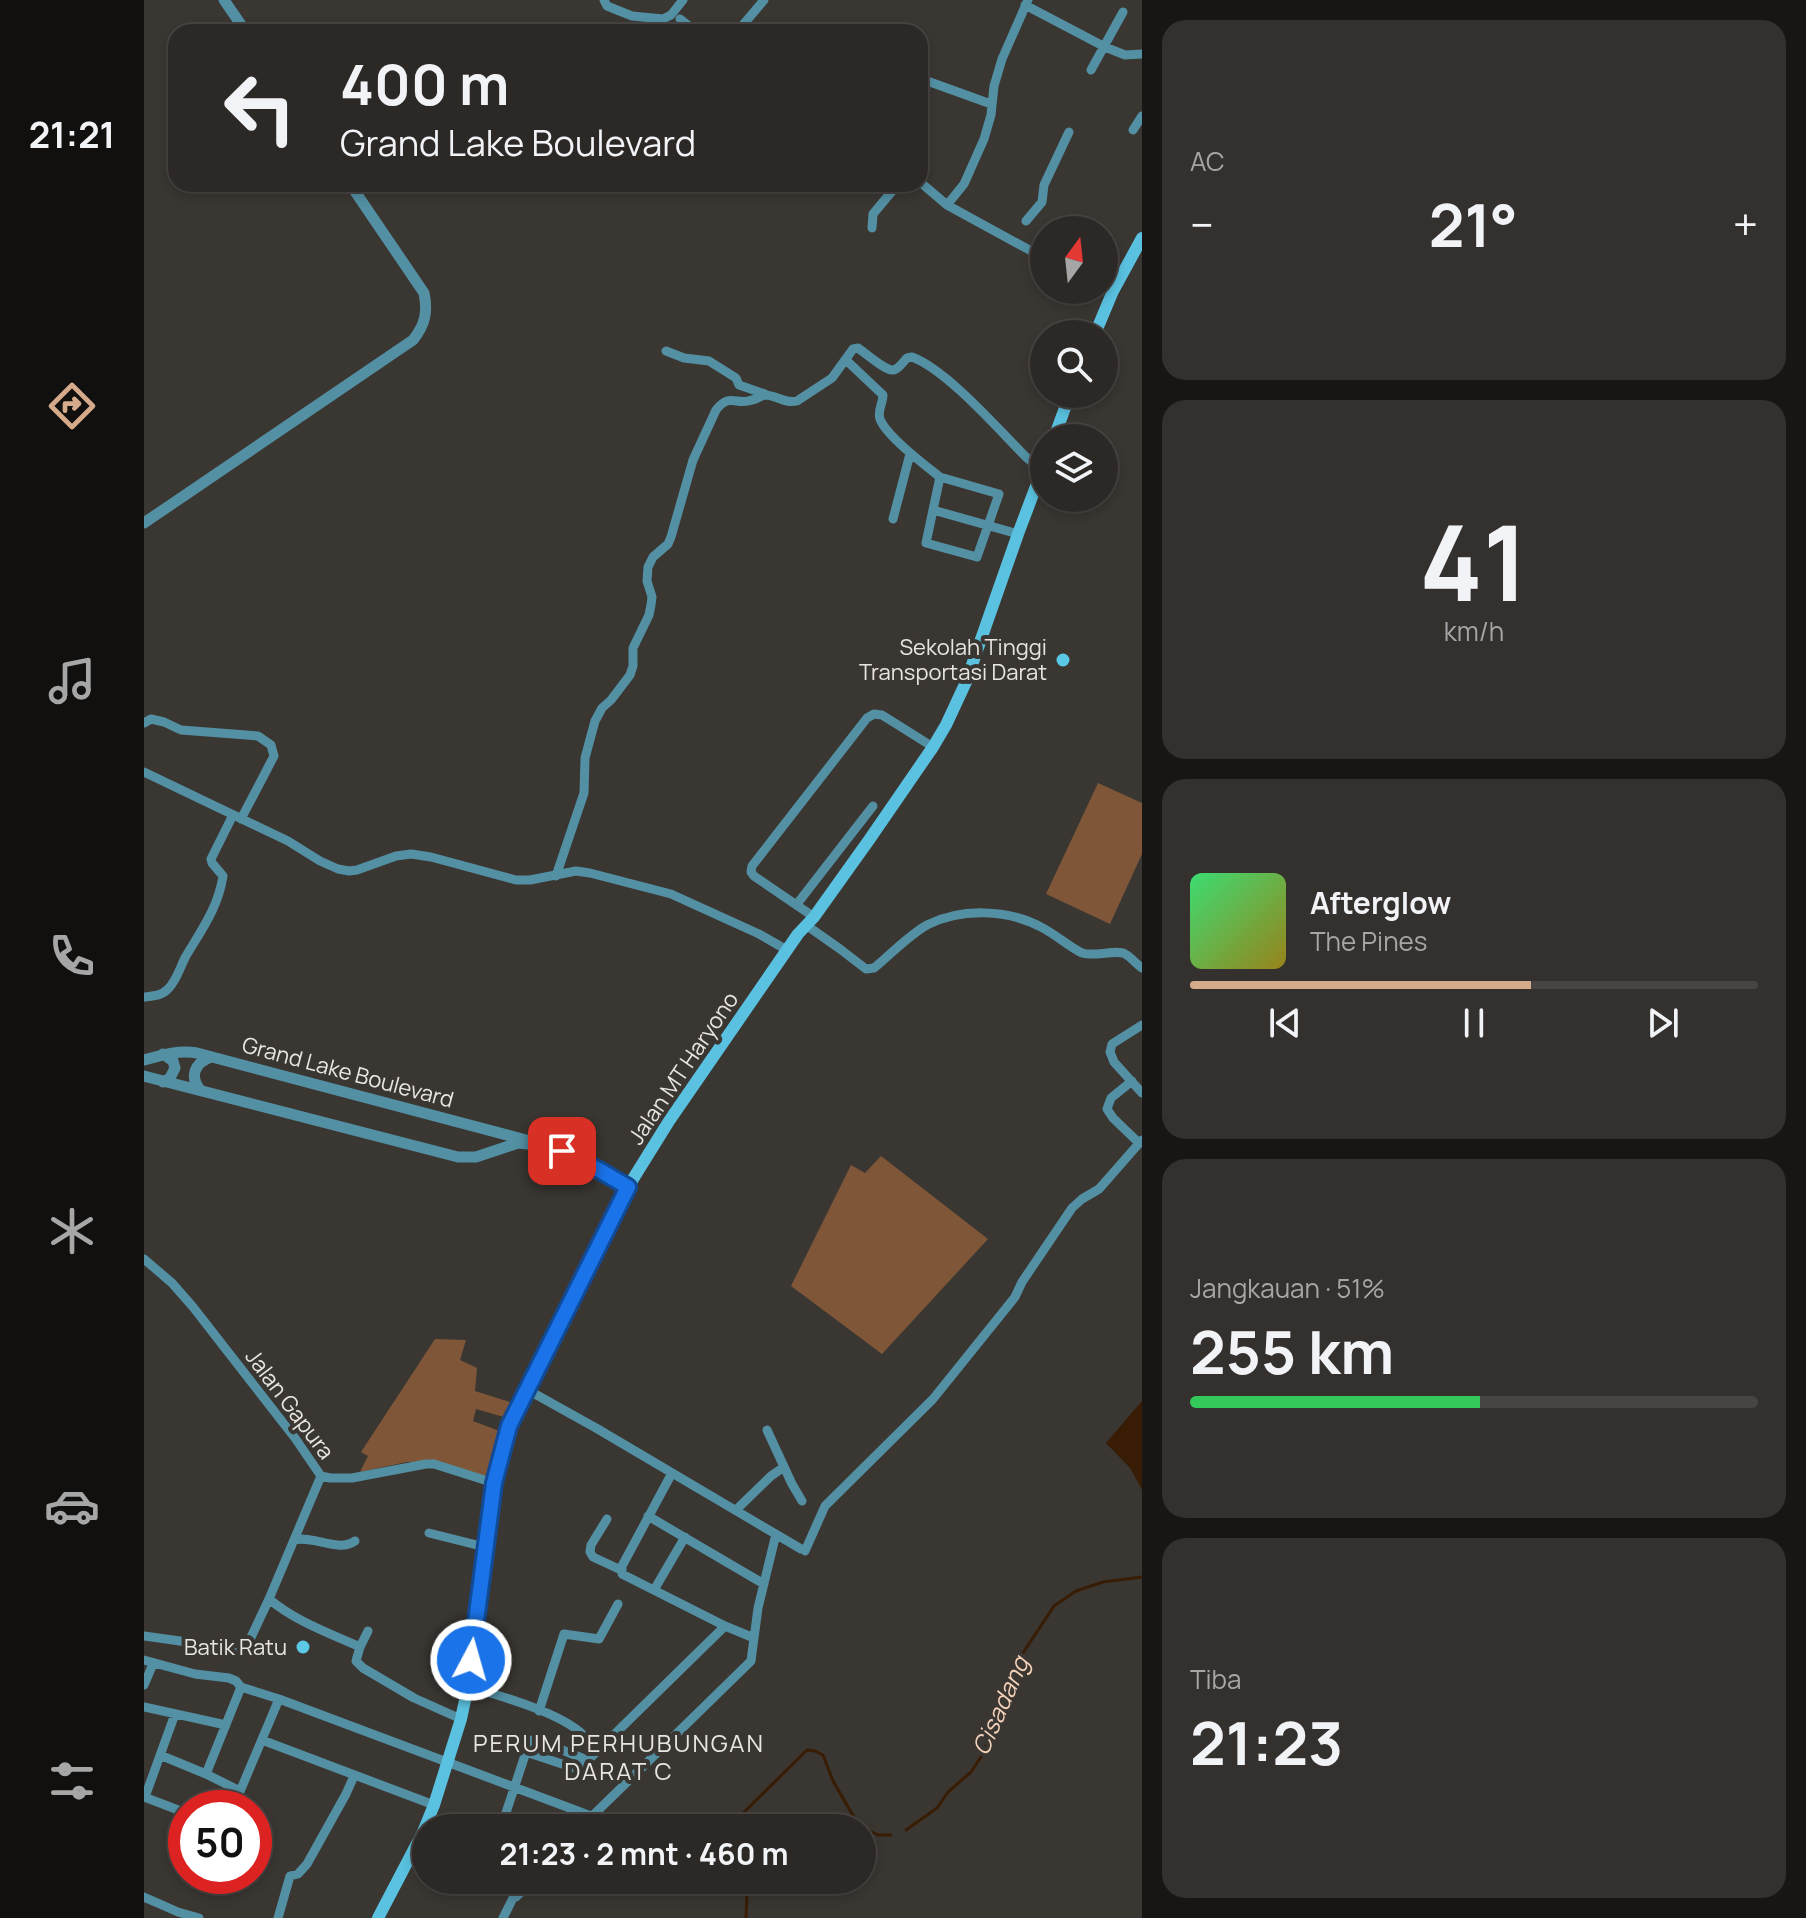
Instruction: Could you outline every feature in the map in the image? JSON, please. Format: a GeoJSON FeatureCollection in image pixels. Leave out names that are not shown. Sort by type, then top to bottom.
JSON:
{"type":"FeatureCollection","features":[{"type":"Feature","properties":{"kind":"main road"},"geometry":{"type":"LineString","coordinates":[[1118,275],[1142,238]]}},
{"type":"Feature","properties":{"kind":"main road","name":"Jalan MT Haryono"},"geometry":{"type":"LineString","coordinates":[[381,1915],[423,1832],[461,1719],[494,1483],[509,1426],[526,1389],[628,1187],[669,1121],[933,747],[966,682],[1030,503]]}},
{"type":"Feature","properties":{"kind":"street"},"geometry":{"type":"LineString","coordinates":[[224,0],[240,24]]}},
{"type":"Feature","properties":{"kind":"street"},"geometry":{"type":"LineString","coordinates":[[604,0],[607,6],[632,16],[663,19],[671,15],[683,0]]}},
{"type":"Feature","properties":{"kind":"street"},"geometry":{"type":"LineString","coordinates":[[744,24],[764,0]]}},
{"type":"Feature","properties":{"kind":"street"},"geometry":{"type":"LineString","coordinates":[[947,205],[964,184],[984,139],[1002,59],[1026,2],[1105,47],[1125,55],[1142,54]]}},
{"type":"Feature","properties":{"kind":"street"},"geometry":{"type":"LineString","coordinates":[[1091,70],[1123,12]]}},
{"type":"Feature","properties":{"kind":"street"},"geometry":{"type":"LineString","coordinates":[[680,19],[687,24]]}},
{"type":"Feature","properties":{"kind":"street"},"geometry":{"type":"LineString","coordinates":[[928,82],[991,104]]}},
{"type":"Feature","properties":{"kind":"street"},"geometry":{"type":"LineString","coordinates":[[1133,130],[1142,116]]}},
{"type":"Feature","properties":{"kind":"street"},"geometry":{"type":"LineString","coordinates":[[1026,221],[1042,202],[1044,185],[1069,132]]}},
{"type":"Feature","properties":{"kind":"street"},"geometry":{"type":"LineString","coordinates":[[928,189],[947,205],[1030,250]]}},
{"type":"Feature","properties":{"kind":"street"},"geometry":{"type":"LineString","coordinates":[[144,523],[419,333],[426,314],[424,293],[355,192]]}},
{"type":"Feature","properties":{"kind":"street"},"geometry":{"type":"LineString","coordinates":[[872,228],[873,214],[891,192]]}},
{"type":"Feature","properties":{"kind":"street"},"geometry":{"type":"LineString","coordinates":[[666,351],[684,358],[709,361],[736,378],[739,385],[792,403],[832,378],[853,349],[858,348],[892,370],[907,358],[918,359],[953,385],[1030,460]]}},
{"type":"Feature","properties":{"kind":"street"},"geometry":{"type":"LineString","coordinates":[[846,360],[883,395],[879,418],[910,454],[940,477],[998,493],[977,557],[927,545],[940,477]]}},
{"type":"Feature","properties":{"kind":"street"},"geometry":{"type":"LineString","coordinates":[[556,876],[584,793],[585,758],[595,721],[630,675],[633,648],[651,605],[648,567],[671,537],[693,460],[722,403],[730,399],[748,402],[766,395]]}},
{"type":"Feature","properties":{"kind":"street"},"geometry":{"type":"LineString","coordinates":[[893,519],[910,454]]}},
{"type":"Feature","properties":{"kind":"street"},"geometry":{"type":"LineString","coordinates":[[933,510],[1018,534]]}},
{"type":"Feature","properties":{"kind":"street"},"geometry":{"type":"LineString","coordinates":[[933,747],[882,715],[874,714],[867,718],[752,866],[751,872],[797,904],[810,921],[866,969],[874,968],[925,926],[964,914],[984,913],[1024,919],[1082,953],[1120,952],[1142,968]]}},
{"type":"Feature","properties":{"kind":"street"},"geometry":{"type":"LineString","coordinates":[[144,723],[151,719],[181,730],[258,736],[271,745],[274,756],[211,859],[223,876],[214,909],[176,979],[161,994],[144,997]]}},
{"type":"Feature","properties":{"kind":"street"},"geometry":{"type":"LineString","coordinates":[[144,772],[288,841],[338,869],[357,870],[411,854],[516,880],[576,871],[590,873],[671,894],[787,950]]}},
{"type":"Feature","properties":{"kind":"street"},"geometry":{"type":"LineString","coordinates":[[797,904],[873,806]]}},
{"type":"Feature","properties":{"kind":"street"},"geometry":{"type":"LineString","coordinates":[[1142,1025],[1112,1044],[1110,1052],[1112,1059],[1142,1093]]}},
{"type":"Feature","properties":{"kind":"street","name":"Grand Lake Boulevard"},"geometry":{"type":"LineString","coordinates":[[144,1060],[186,1051],[211,1057],[541,1144],[589,1164],[628,1187]]}},
{"type":"Feature","properties":{"kind":"street"},"geometry":{"type":"LineString","coordinates":[[163,1054],[173,1061],[175,1068],[163,1082]]}},
{"type":"Feature","properties":{"kind":"street"},"geometry":{"type":"LineString","coordinates":[[201,1091],[195,1082],[196,1068],[211,1057]]}},
{"type":"Feature","properties":{"kind":"street","name":"Grand Lake Boulevard"},"geometry":{"type":"LineString","coordinates":[[144,1076],[458,1157],[476,1157],[518,1143],[541,1144]]}},
{"type":"Feature","properties":{"kind":"street"},"geometry":{"type":"LineString","coordinates":[[526,1389],[803,1550],[825,1506],[933,1399],[1015,1297],[1072,1208],[1099,1189],[1141,1142],[1107,1109],[1111,1098],[1132,1081]]}},
{"type":"Feature","properties":{"kind":"street","name":"Jalan Gapura"},"geometry":{"type":"LineString","coordinates":[[144,1259],[172,1283],[193,1307],[321,1476],[352,1478],[434,1464],[494,1483]]}},
{"type":"Feature","properties":{"kind":"street"},"geometry":{"type":"LineString","coordinates":[[767,1430],[802,1501]]}},
{"type":"Feature","properties":{"kind":"street"},"geometry":{"type":"LineString","coordinates":[[736,1510],[784,1467]]}},
{"type":"Feature","properties":{"kind":"street"},"geometry":{"type":"LineString","coordinates":[[621,1570],[672,1473]]}},
{"type":"Feature","properties":{"kind":"street"},"geometry":{"type":"LineString","coordinates":[[144,1636],[236,1653],[247,1647],[321,1476]]}},
{"type":"Feature","properties":{"kind":"street"},"geometry":{"type":"LineString","coordinates":[[648,1516],[764,1584]]}},
{"type":"Feature","properties":{"kind":"street"},"geometry":{"type":"LineString","coordinates":[[607,1519],[591,1545],[593,1557],[754,1638]]}},
{"type":"Feature","properties":{"kind":"street"},"geometry":{"type":"LineString","coordinates":[[429,1533],[485,1547]]}},
{"type":"Feature","properties":{"kind":"street"},"geometry":{"type":"LineString","coordinates":[[593,1814],[751,1661],[758,1608],[776,1534]]}},
{"type":"Feature","properties":{"kind":"street"},"geometry":{"type":"LineString","coordinates":[[654,1590],[685,1537]]}},
{"type":"Feature","properties":{"kind":"street"},"geometry":{"type":"LineString","coordinates":[[294,1540],[303,1538],[346,1546],[355,1541]]}},
{"type":"Feature","properties":{"kind":"street"},"geometry":{"type":"LineString","coordinates":[[269,1599],[288,1613],[360,1647]]}},
{"type":"Feature","properties":{"kind":"street"},"geometry":{"type":"LineString","coordinates":[[539,1711],[564,1634],[599,1639],[618,1604]]}},
{"type":"Feature","properties":{"kind":"street"},"geometry":{"type":"LineString","coordinates":[[505,1814],[526,1752],[574,1768],[581,1767],[725,1626]]}},
{"type":"Feature","properties":{"kind":"street"},"geometry":{"type":"LineString","coordinates":[[368,1631],[356,1661],[363,1668],[414,1698],[461,1719]]}},
{"type":"Feature","properties":{"kind":"street"},"geometry":{"type":"LineString","coordinates":[[144,1685],[148,1662],[195,1674],[229,1678],[241,1687],[585,1814]]}},
{"type":"Feature","properties":{"kind":"street"},"geometry":{"type":"LineString","coordinates":[[468,1686],[505,1697],[578,1730],[598,1750]]}},
{"type":"Feature","properties":{"kind":"street"},"geometry":{"type":"LineString","coordinates":[[206,1774],[241,1687]]}},
{"type":"Feature","properties":{"kind":"street"},"geometry":{"type":"LineString","coordinates":[[240,1790],[279,1699]]}},
{"type":"Feature","properties":{"kind":"street"},"geometry":{"type":"LineString","coordinates":[[144,1707],[226,1725]]}},
{"type":"Feature","properties":{"kind":"street"},"geometry":{"type":"LineString","coordinates":[[168,1806],[145,1797],[175,1714]]}},
{"type":"Feature","properties":{"kind":"street"},"geometry":{"type":"LineString","coordinates":[[262,1740],[434,1805]]}},
{"type":"Feature","properties":{"kind":"street"},"geometry":{"type":"LineString","coordinates":[[160,1755],[238,1790]]}},
{"type":"Feature","properties":{"kind":"street"},"geometry":{"type":"LineString","coordinates":[[278,1918],[290,1876],[298,1874],[307,1864],[354,1776]]}},
{"type":"Feature","properties":{"kind":"street"},"geometry":{"type":"LineString","coordinates":[[503,1918],[515,1894]]}},
{"type":"Feature","properties":{"kind":"street"},"geometry":{"type":"LineString","coordinates":[[512,1899],[518,1894]]}},
{"type":"Feature","properties":{"kind":"street"},"geometry":{"type":"LineString","coordinates":[[144,1897],[198,1918]]}},
{"type":"Feature","properties":{"kind":"shaded area"},"geometry":{"type":"Polygon","coordinates":[[[1098,783],[1142,803],[1142,854],[1110,924],[1046,894],[1098,783]]]}},
{"type":"Feature","properties":{"kind":"shaded area"},"geometry":{"type":"Polygon","coordinates":[[[881,1156],[988,1239],[882,1354],[791,1286],[851,1165],[865,1173],[881,1156]]]}},
{"type":"Feature","properties":{"kind":"shaded area"},"geometry":{"type":"Polygon","coordinates":[[[435,1339],[466,1340],[460,1360],[477,1368],[475,1391],[513,1403],[504,1417],[476,1409],[473,1421],[502,1432],[489,1477],[439,1462],[407,1462],[360,1472],[368,1456],[361,1452],[435,1339]]]}},
{"type":"Feature","properties":{"kind":"shaded area"},"geometry":{"type":"Polygon","coordinates":[[[1142,1401],[1142,1490],[1130,1468],[1106,1443],[1142,1401]]]}},
{"type":"Feature","properties":{"kind":"waterway","name":"Cisadang"},"geometry":{"type":"LineString","coordinates":[[906,1830],[937,1808],[948,1792],[971,1772],[983,1754],[1010,1691],[1019,1659],[1054,1606],[1076,1591],[1103,1582],[1142,1577]]}},
{"type":"Feature","properties":{"kind":"waterway","name":"Cisadang"},"geometry":{"type":"LineString","coordinates":[[742,1814],[807,1750],[823,1755],[833,1781],[852,1814]]}},
{"type":"Feature","properties":{"kind":"waterway","name":"Cisadang"},"geometry":{"type":"LineString","coordinates":[[876,1834],[891,1835]]}},
{"type":"Feature","properties":{"kind":"waterway","name":"Cisadang"},"geometry":{"type":"LineString","coordinates":[[746,1918],[747,1894]]}},
{"type":"Feature","properties":{"kind":"place","name":"Sekolah Tinggi Transportasi Darat"},"geometry":{"type":"Point","coordinates":[1063,660]}},
{"type":"Feature","properties":{"kind":"place","name":"Batik Ratu"},"geometry":{"type":"Point","coordinates":[303,1647]}},
{"type":"Feature","properties":{"kind":"district","name":"PERUM PERHUBUNGAN DARAT C"},"geometry":{"type":"Point","coordinates":[619,1758]}},
{"type":"Feature","properties":{"kind":"route"},"geometry":{"type":"LineString","coordinates":[[471,1660],[494,1483],[509,1426],[628,1187],[562,1151]]}}]}
